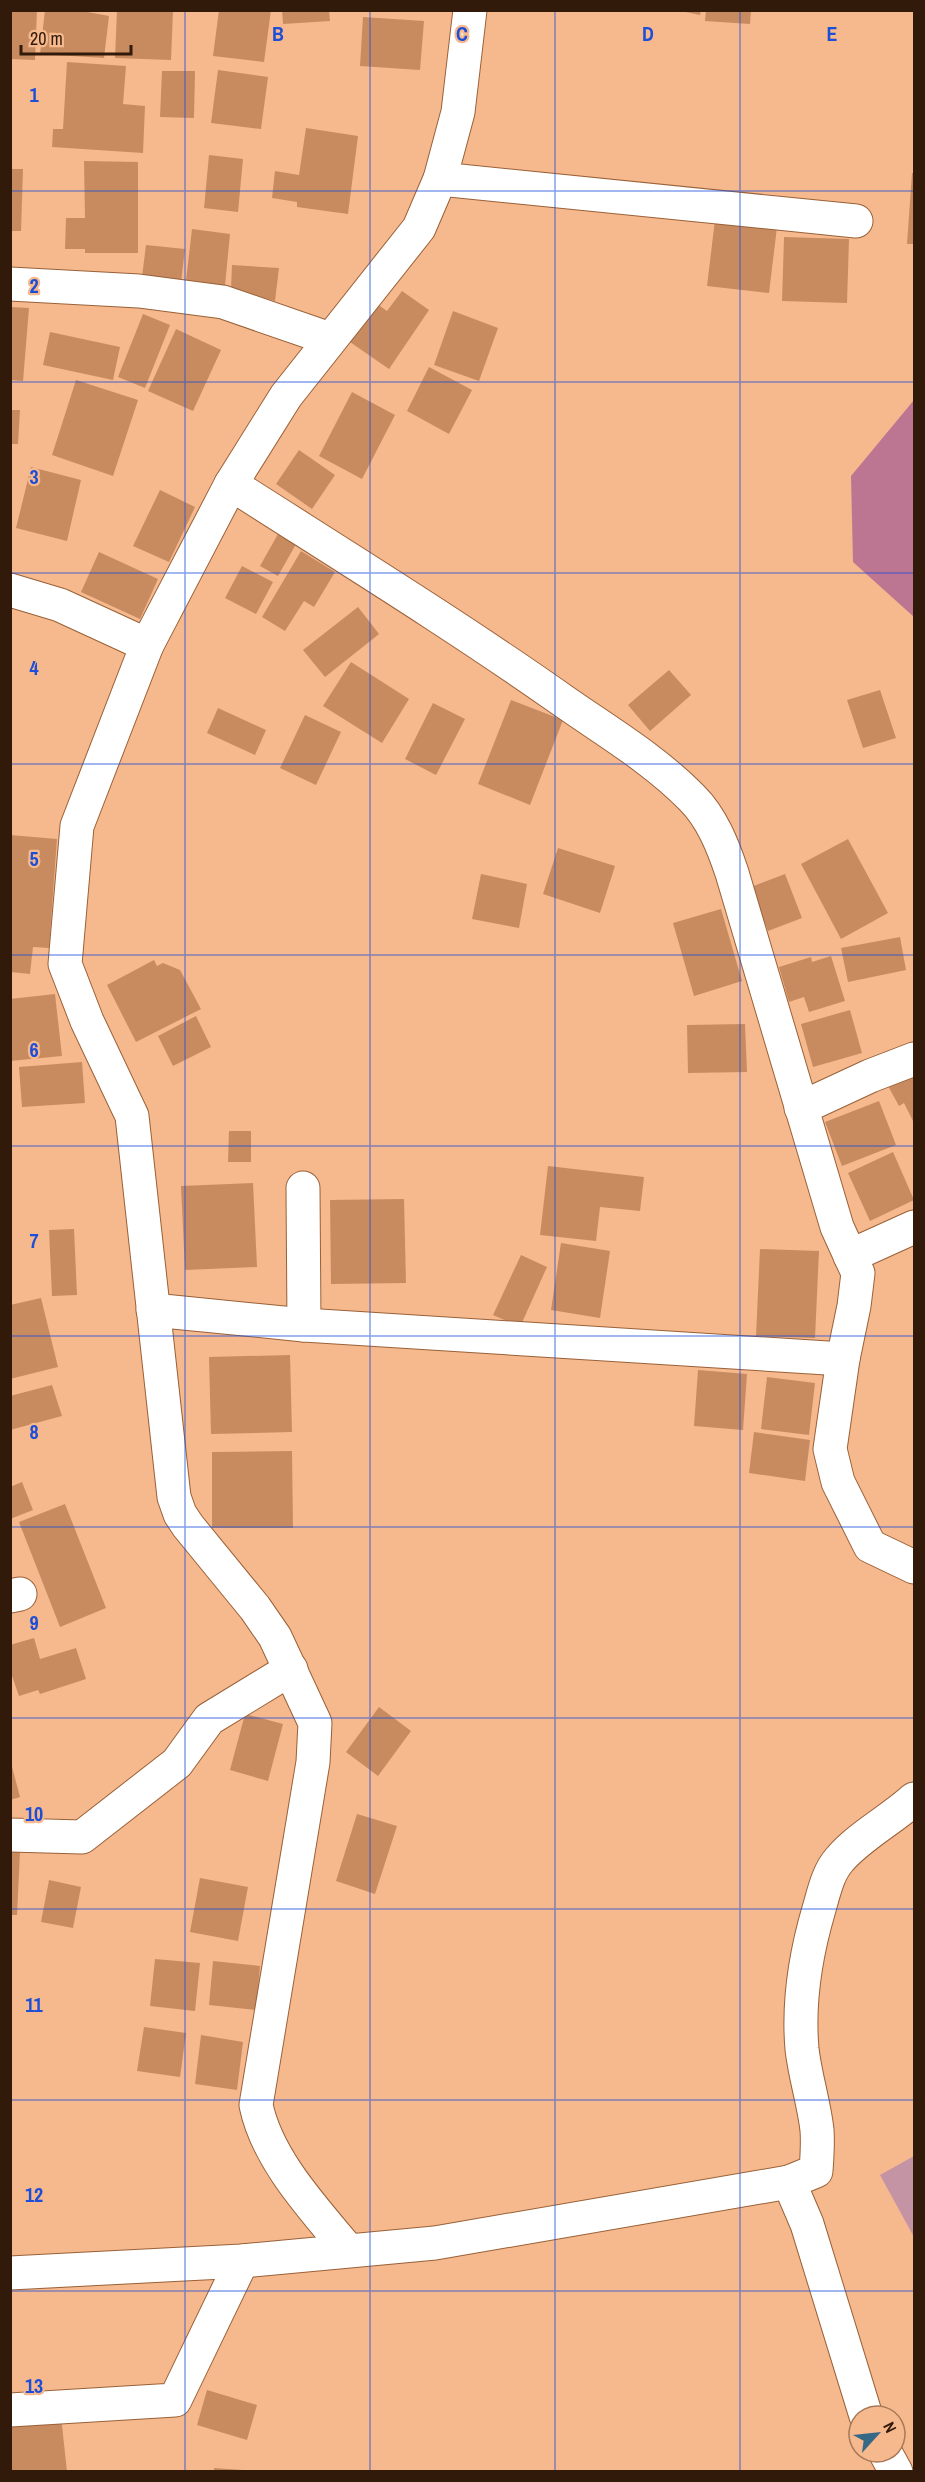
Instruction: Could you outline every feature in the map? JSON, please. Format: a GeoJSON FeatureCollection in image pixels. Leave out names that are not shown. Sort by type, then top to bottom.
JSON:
{"type":"FeatureCollection","features":[{"type":"Feature","properties":{"kind":"street"},"geometry":{"type":"LineString","coordinates":[[348,2250],[294,2185],[259,2121],[256,2105],[313,1762],[315,1723],[275,1637],[255,1608],[180,1514],[174,1497],[132,1116],[87,1021],[65,964],[77,826],[147,645],[231,484],[286,396],[393,264],[419,228],[440,179],[458,112],[470,10]]}},
{"type":"Feature","properties":{"kind":"street"},"geometry":{"type":"LineString","coordinates":[[440,179],[856,221]]}},
{"type":"Feature","properties":{"kind":"street"},"geometry":{"type":"LineString","coordinates":[[10,284],[139,291],[223,302],[330,339]]}},
{"type":"Feature","properties":{"kind":"street"},"geometry":{"type":"LineString","coordinates":[[231,484],[519,670],[659,768],[693,798],[708,817],[725,852],[837,1227],[858,1273],[831,1449],[838,1482],[870,1546],[915,1567]]}},
{"type":"Feature","properties":{"kind":"street"},"geometry":{"type":"LineString","coordinates":[[10,590],[60,605],[147,645]]}},
{"type":"Feature","properties":{"kind":"street"},"geometry":{"type":"LineString","coordinates":[[801,1108],[870,1076],[915,1059]]}},
{"type":"Feature","properties":{"kind":"street"},"geometry":{"type":"LineString","coordinates":[[303,1188],[304,1325]]}},
{"type":"Feature","properties":{"kind":"street"},"geometry":{"type":"LineString","coordinates":[[850,1256],[915,1227]]}},
{"type":"Feature","properties":{"kind":"street"},"geometry":{"type":"LineString","coordinates":[[153,1310],[304,1325],[843,1359]]}},
{"type":"Feature","properties":{"kind":"street"},"geometry":{"type":"LineString","coordinates":[[10,1835],[82,1837],[177,1763],[209,1719],[291,1669]]}},
{"type":"Feature","properties":{"kind":"street"},"geometry":{"type":"LineString","coordinates":[[10,2273],[242,2260],[435,2243],[789,2182],[816,2171],[817,2131],[802,2049],[802,2006],[807,1962],[826,1882],[838,1860],[915,1799]]}},
{"type":"Feature","properties":{"kind":"street"},"geometry":{"type":"LineString","coordinates":[[789,2182],[807,2224],[862,2404]]}},
{"type":"Feature","properties":{"kind":"street"},"geometry":{"type":"LineString","coordinates":[[10,2410],[175,2400],[242,2260]]}},
{"type":"Feature","properties":{"kind":"shaded area"},"geometry":{"type":"Polygon","coordinates":[[[914,400],[914,617],[853,562],[851,476],[914,400]]]}},
{"type":"Feature","properties":{"kind":"shaded area"},"geometry":{"type":"Polygon","coordinates":[[[914,2156],[914,2237],[880,2175],[914,2156]]]}},
{"type":"Feature","properties":{"kind":"building"},"geometry":{"type":"Polygon","coordinates":[[[10,10],[37,10],[35,60],[10,59],[10,10]]]}},
{"type":"Feature","properties":{"kind":"building"},"geometry":{"type":"Polygon","coordinates":[[[45,10],[77,10],[109,16],[104,58],[40,54],[45,10]]]}},
{"type":"Feature","properties":{"kind":"building"},"geometry":{"type":"Polygon","coordinates":[[[117,10],[173,11],[171,60],[115,58],[117,10]]]}},
{"type":"Feature","properties":{"kind":"building"},"geometry":{"type":"Polygon","coordinates":[[[219,10],[271,10],[264,62],[213,56],[219,10]]]}},
{"type":"Feature","properties":{"kind":"building"},"geometry":{"type":"Polygon","coordinates":[[[282,10],[329,10],[330,21],[283,24],[282,10]]]}},
{"type":"Feature","properties":{"kind":"building"},"geometry":{"type":"Polygon","coordinates":[[[676,10],[701,10],[700,15],[676,10]]]}},
{"type":"Feature","properties":{"kind":"building"},"geometry":{"type":"Polygon","coordinates":[[[706,10],[751,10],[750,24],[705,21],[706,10]]]}},
{"type":"Feature","properties":{"kind":"building"},"geometry":{"type":"Polygon","coordinates":[[[363,17],[424,21],[420,70],[360,66],[363,17]]]}},
{"type":"Feature","properties":{"kind":"building"},"geometry":{"type":"Polygon","coordinates":[[[67,62],[126,66],[123,104],[145,106],[143,153],[52,147],[53,129],[63,129],[67,62]]]}},
{"type":"Feature","properties":{"kind":"building"},"geometry":{"type":"Polygon","coordinates":[[[218,70],[268,77],[261,129],[211,123],[218,70]]]}},
{"type":"Feature","properties":{"kind":"building"},"geometry":{"type":"Polygon","coordinates":[[[162,71],[195,71],[194,118],[160,117],[162,71]]]}},
{"type":"Feature","properties":{"kind":"building"},"geometry":{"type":"Polygon","coordinates":[[[306,128],[358,136],[348,214],[297,207],[297,202],[272,198],[275,171],[299,175],[306,128]]]}},
{"type":"Feature","properties":{"kind":"building"},"geometry":{"type":"Polygon","coordinates":[[[209,155],[243,159],[238,212],[204,208],[209,155]]]}},
{"type":"Feature","properties":{"kind":"building"},"geometry":{"type":"Polygon","coordinates":[[[84,161],[138,162],[138,253],[85,253],[85,249],[65,249],[66,218],[85,218],[84,161]]]}},
{"type":"Feature","properties":{"kind":"building"},"geometry":{"type":"Polygon","coordinates":[[[10,169],[23,169],[21,231],[10,231],[10,169]]]}},
{"type":"Feature","properties":{"kind":"building"},"geometry":{"type":"Polygon","coordinates":[[[912,173],[914,173],[914,244],[907,244],[912,173]]]}},
{"type":"Feature","properties":{"kind":"building"},"geometry":{"type":"Polygon","coordinates":[[[715,220],[777,227],[769,293],[707,286],[715,220]]]}},
{"type":"Feature","properties":{"kind":"building"},"geometry":{"type":"Polygon","coordinates":[[[192,229],[230,234],[225,286],[186,281],[192,229]]]}},
{"type":"Feature","properties":{"kind":"building"},"geometry":{"type":"Polygon","coordinates":[[[784,237],[849,239],[847,303],[782,301],[784,237]]]}},
{"type":"Feature","properties":{"kind":"building"},"geometry":{"type":"Polygon","coordinates":[[[146,245],[185,249],[181,282],[142,277],[146,245]]]}},
{"type":"Feature","properties":{"kind":"building"},"geometry":{"type":"Polygon","coordinates":[[[232,265],[279,268],[275,301],[231,289],[232,265]]]}},
{"type":"Feature","properties":{"kind":"building"},"geometry":{"type":"Polygon","coordinates":[[[402,291],[429,310],[389,369],[350,342],[377,304],[387,311],[402,291]]]}},
{"type":"Feature","properties":{"kind":"building"},"geometry":{"type":"Polygon","coordinates":[[[10,307],[29,308],[23,381],[10,380],[10,307]]]}},
{"type":"Feature","properties":{"kind":"building"},"geometry":{"type":"Polygon","coordinates":[[[453,311],[498,328],[479,381],[434,365],[453,311]]]}},
{"type":"Feature","properties":{"kind":"building"},"geometry":{"type":"Polygon","coordinates":[[[143,314],[170,325],[145,388],[118,377],[143,314]]]}},
{"type":"Feature","properties":{"kind":"building"},"geometry":{"type":"Polygon","coordinates":[[[176,329],[221,350],[193,411],[148,391],[176,329]]]}},
{"type":"Feature","properties":{"kind":"building"},"geometry":{"type":"Polygon","coordinates":[[[50,332],[120,347],[113,380],[43,365],[50,332]]]}},
{"type":"Feature","properties":{"kind":"building"},"geometry":{"type":"Polygon","coordinates":[[[429,367],[472,390],[449,434],[407,411],[429,367]]]}},
{"type":"Feature","properties":{"kind":"building"},"geometry":{"type":"Polygon","coordinates":[[[76,380],[138,400],[113,476],[52,455],[76,380]]]}},
{"type":"Feature","properties":{"kind":"building"},"geometry":{"type":"Polygon","coordinates":[[[352,392],[395,415],[362,479],[319,456],[352,392]]]}},
{"type":"Feature","properties":{"kind":"building"},"geometry":{"type":"Polygon","coordinates":[[[10,410],[20,410],[18,444],[10,444],[10,410]]]}},
{"type":"Feature","properties":{"kind":"building"},"geometry":{"type":"Polygon","coordinates":[[[299,450],[335,475],[312,509],[276,484],[299,450]]]}},
{"type":"Feature","properties":{"kind":"building"},"geometry":{"type":"Polygon","coordinates":[[[31,467],[81,480],[67,541],[16,528],[31,467]]]}},
{"type":"Feature","properties":{"kind":"building"},"geometry":{"type":"Polygon","coordinates":[[[160,490],[195,507],[169,562],[133,546],[160,490]]]}},
{"type":"Feature","properties":{"kind":"building"},"geometry":{"type":"Polygon","coordinates":[[[278,534],[296,544],[278,576],[260,566],[278,534]]]}},
{"type":"Feature","properties":{"kind":"building"},"geometry":{"type":"Polygon","coordinates":[[[301,551],[335,572],[314,607],[304,601],[285,631],[262,617],[301,551]]]}},
{"type":"Feature","properties":{"kind":"building"},"geometry":{"type":"Polygon","coordinates":[[[99,552],[158,579],[140,619],[81,592],[99,552]]]}},
{"type":"Feature","properties":{"kind":"building"},"geometry":{"type":"Polygon","coordinates":[[[242,566],[273,582],[256,614],[225,598],[242,566]]]}},
{"type":"Feature","properties":{"kind":"building"},"geometry":{"type":"Polygon","coordinates":[[[358,607],[379,634],[325,677],[303,650],[358,607]]]}},
{"type":"Feature","properties":{"kind":"building"},"geometry":{"type":"Polygon","coordinates":[[[351,662],[409,699],[382,743],[323,706],[351,662]]]}},
{"type":"Feature","properties":{"kind":"building"},"geometry":{"type":"Polygon","coordinates":[[[669,670],[691,695],[650,731],[628,705],[669,670]]]}},
{"type":"Feature","properties":{"kind":"building"},"geometry":{"type":"Polygon","coordinates":[[[880,690],[896,738],[863,748],[847,700],[880,690]]]}},
{"type":"Feature","properties":{"kind":"building"},"geometry":{"type":"Polygon","coordinates":[[[511,700],[563,720],[530,805],[478,784],[511,700]]]}},
{"type":"Feature","properties":{"kind":"building"},"geometry":{"type":"Polygon","coordinates":[[[433,703],[465,719],[436,775],[405,759],[433,703]]]}},
{"type":"Feature","properties":{"kind":"building"},"geometry":{"type":"Polygon","coordinates":[[[218,708],[266,730],[255,755],[207,733],[218,708]]]}},
{"type":"Feature","properties":{"kind":"building"},"geometry":{"type":"Polygon","coordinates":[[[305,715],[341,732],[316,785],[280,768],[305,715]]]}},
{"type":"Feature","properties":{"kind":"building"},"geometry":{"type":"Polygon","coordinates":[[[10,835],[57,839],[49,948],[33,947],[30,974],[10,972],[10,835]]]}},
{"type":"Feature","properties":{"kind":"building"},"geometry":{"type":"Polygon","coordinates":[[[848,839],[888,913],[841,939],[801,864],[848,839]]]}},
{"type":"Feature","properties":{"kind":"building"},"geometry":{"type":"Polygon","coordinates":[[[558,848],[615,866],[600,913],[543,894],[558,848]]]}},
{"type":"Feature","properties":{"kind":"building"},"geometry":{"type":"Polygon","coordinates":[[[481,874],[527,884],[519,928],[472,919],[481,874]]]}},
{"type":"Feature","properties":{"kind":"building"},"geometry":{"type":"Polygon","coordinates":[[[785,874],[802,918],[768,931],[751,887],[785,874]]]}},
{"type":"Feature","properties":{"kind":"building"},"geometry":{"type":"Polygon","coordinates":[[[721,909],[742,981],[694,996],[673,923],[721,909]]]}},
{"type":"Feature","properties":{"kind":"building"},"geometry":{"type":"Polygon","coordinates":[[[900,937],[906,970],[848,982],[841,948],[900,937]]]}},
{"type":"Feature","properties":{"kind":"building"},"geometry":{"type":"Polygon","coordinates":[[[831,956],[845,1001],[809,1012],[804,997],[789,1002],[779,967],[811,957],[812,962],[831,956]]]}},
{"type":"Feature","properties":{"kind":"building"},"geometry":{"type":"Polygon","coordinates":[[[154,960],[157,966],[163,963],[180,970],[201,1009],[136,1042],[107,985],[154,960]]]}},
{"type":"Feature","properties":{"kind":"building"},"geometry":{"type":"Polygon","coordinates":[[[55,994],[62,1056],[10,1061],[10,999],[55,994]]]}},
{"type":"Feature","properties":{"kind":"building"},"geometry":{"type":"Polygon","coordinates":[[[850,1010],[862,1053],[813,1067],[801,1024],[850,1010]]]}},
{"type":"Feature","properties":{"kind":"building"},"geometry":{"type":"Polygon","coordinates":[[[196,1016],[211,1047],[173,1066],[158,1036],[196,1016]]]}},
{"type":"Feature","properties":{"kind":"building"},"geometry":{"type":"Polygon","coordinates":[[[745,1024],[747,1072],[688,1073],[687,1025],[745,1024]]]}},
{"type":"Feature","properties":{"kind":"building"},"geometry":{"type":"Polygon","coordinates":[[[82,1062],[85,1103],[22,1107],[19,1067],[82,1062]]]}},
{"type":"Feature","properties":{"kind":"building"},"geometry":{"type":"Polygon","coordinates":[[[914,1069],[914,1123],[904,1103],[899,1106],[887,1084],[914,1069]]]}},
{"type":"Feature","properties":{"kind":"building"},"geometry":{"type":"Polygon","coordinates":[[[879,1101],[896,1145],[842,1166],[825,1122],[879,1101]]]}},
{"type":"Feature","properties":{"kind":"building"},"geometry":{"type":"Polygon","coordinates":[[[229,1131],[251,1131],[251,1162],[228,1162],[229,1131]]]}},
{"type":"Feature","properties":{"kind":"building"},"geometry":{"type":"Polygon","coordinates":[[[893,1152],[914,1200],[870,1221],[848,1173],[893,1152]]]}},
{"type":"Feature","properties":{"kind":"building"},"geometry":{"type":"Polygon","coordinates":[[[548,1166],[644,1177],[640,1211],[600,1207],[596,1241],[540,1235],[548,1166]]]}},
{"type":"Feature","properties":{"kind":"building"},"geometry":{"type":"Polygon","coordinates":[[[253,1183],[257,1267],[185,1270],[181,1186],[253,1183]]]}},
{"type":"Feature","properties":{"kind":"building"},"geometry":{"type":"Polygon","coordinates":[[[404,1199],[406,1283],[331,1284],[330,1200],[404,1199]]]}},
{"type":"Feature","properties":{"kind":"building"},"geometry":{"type":"Polygon","coordinates":[[[74,1229],[77,1295],[52,1296],[49,1230],[74,1229]]]}},
{"type":"Feature","properties":{"kind":"building"},"geometry":{"type":"Polygon","coordinates":[[[561,1243],[610,1251],[600,1318],[551,1310],[561,1243]]]}},
{"type":"Feature","properties":{"kind":"building"},"geometry":{"type":"Polygon","coordinates":[[[760,1249],[819,1251],[815,1338],[756,1336],[760,1249]]]}},
{"type":"Feature","properties":{"kind":"building"},"geometry":{"type":"Polygon","coordinates":[[[521,1255],[547,1267],[520,1327],[493,1315],[521,1255]]]}},
{"type":"Feature","properties":{"kind":"building"},"geometry":{"type":"Polygon","coordinates":[[[41,1298],[58,1367],[10,1379],[10,1305],[41,1298]]]}},
{"type":"Feature","properties":{"kind":"building"},"geometry":{"type":"Polygon","coordinates":[[[290,1355],[292,1432],[211,1434],[209,1357],[290,1355]]]}},
{"type":"Feature","properties":{"kind":"building"},"geometry":{"type":"Polygon","coordinates":[[[698,1370],[747,1374],[743,1430],[694,1426],[698,1370]]]}},
{"type":"Feature","properties":{"kind":"building"},"geometry":{"type":"Polygon","coordinates":[[[767,1377],[815,1383],[809,1435],[761,1429],[767,1377]]]}},
{"type":"Feature","properties":{"kind":"building"},"geometry":{"type":"Polygon","coordinates":[[[52,1385],[62,1416],[10,1430],[10,1396],[52,1385]]]}},
{"type":"Feature","properties":{"kind":"building"},"geometry":{"type":"Polygon","coordinates":[[[754,1432],[810,1440],[805,1481],[749,1473],[754,1432]]]}},
{"type":"Feature","properties":{"kind":"building"},"geometry":{"type":"Polygon","coordinates":[[[292,1451],[293,1528],[212,1528],[212,1452],[292,1451]]]}},
{"type":"Feature","properties":{"kind":"building"},"geometry":{"type":"Polygon","coordinates":[[[22,1482],[33,1510],[10,1519],[10,1487],[22,1482]]]}},
{"type":"Feature","properties":{"kind":"building"},"geometry":{"type":"Polygon","coordinates":[[[65,1504],[106,1608],[60,1627],[19,1522],[65,1504]]]}},
{"type":"Feature","properties":{"kind":"building"},"geometry":{"type":"Polygon","coordinates":[[[34,1638],[40,1659],[76,1648],[86,1679],[40,1694],[38,1690],[19,1696],[10,1670],[10,1645],[34,1638]]]}},
{"type":"Feature","properties":{"kind":"building"},"geometry":{"type":"Polygon","coordinates":[[[379,1707],[411,1731],[378,1776],[346,1752],[379,1707]]]}},
{"type":"Feature","properties":{"kind":"building"},"geometry":{"type":"Polygon","coordinates":[[[245,1714],[283,1724],[268,1781],[230,1770],[245,1714]]]}},
{"type":"Feature","properties":{"kind":"building"},"geometry":{"type":"Polygon","coordinates":[[[10,1759],[20,1797],[10,1800],[10,1759]]]}},
{"type":"Feature","properties":{"kind":"building"},"geometry":{"type":"Polygon","coordinates":[[[357,1814],[397,1826],[375,1894],[336,1881],[357,1814]]]}},
{"type":"Feature","properties":{"kind":"building"},"geometry":{"type":"Polygon","coordinates":[[[10,1851],[20,1852],[17,1915],[10,1915],[10,1851]]]}},
{"type":"Feature","properties":{"kind":"building"},"geometry":{"type":"Polygon","coordinates":[[[200,1878],[248,1887],[238,1941],[190,1932],[200,1878]]]}},
{"type":"Feature","properties":{"kind":"building"},"geometry":{"type":"Polygon","coordinates":[[[49,1880],[81,1887],[73,1928],[41,1922],[49,1880]]]}},
{"type":"Feature","properties":{"kind":"building"},"geometry":{"type":"Polygon","coordinates":[[[155,1959],[200,1963],[195,2011],[150,2006],[155,1959]]]}},
{"type":"Feature","properties":{"kind":"building"},"geometry":{"type":"Polygon","coordinates":[[[213,1961],[260,1966],[256,2010],[209,2005],[213,1961]]]}},
{"type":"Feature","properties":{"kind":"building"},"geometry":{"type":"Polygon","coordinates":[[[144,2027],[186,2033],[180,2077],[137,2071],[144,2027]]]}},
{"type":"Feature","properties":{"kind":"building"},"geometry":{"type":"Polygon","coordinates":[[[201,2035],[243,2042],[237,2090],[195,2084],[201,2035]]]}},
{"type":"Feature","properties":{"kind":"building"},"geometry":{"type":"Polygon","coordinates":[[[207,2390],[257,2405],[247,2440],[197,2425],[207,2390]]]}},
{"type":"Feature","properties":{"kind":"building"},"geometry":{"type":"Polygon","coordinates":[[[61,2416],[67,2472],[10,2472],[10,2421],[61,2416]]]}},
{"type":"Feature","properties":{"kind":"building"},"geometry":{"type":"Polygon","coordinates":[[[214,2468],[243,2470],[243,2472],[214,2472],[214,2468]]]}}]}
